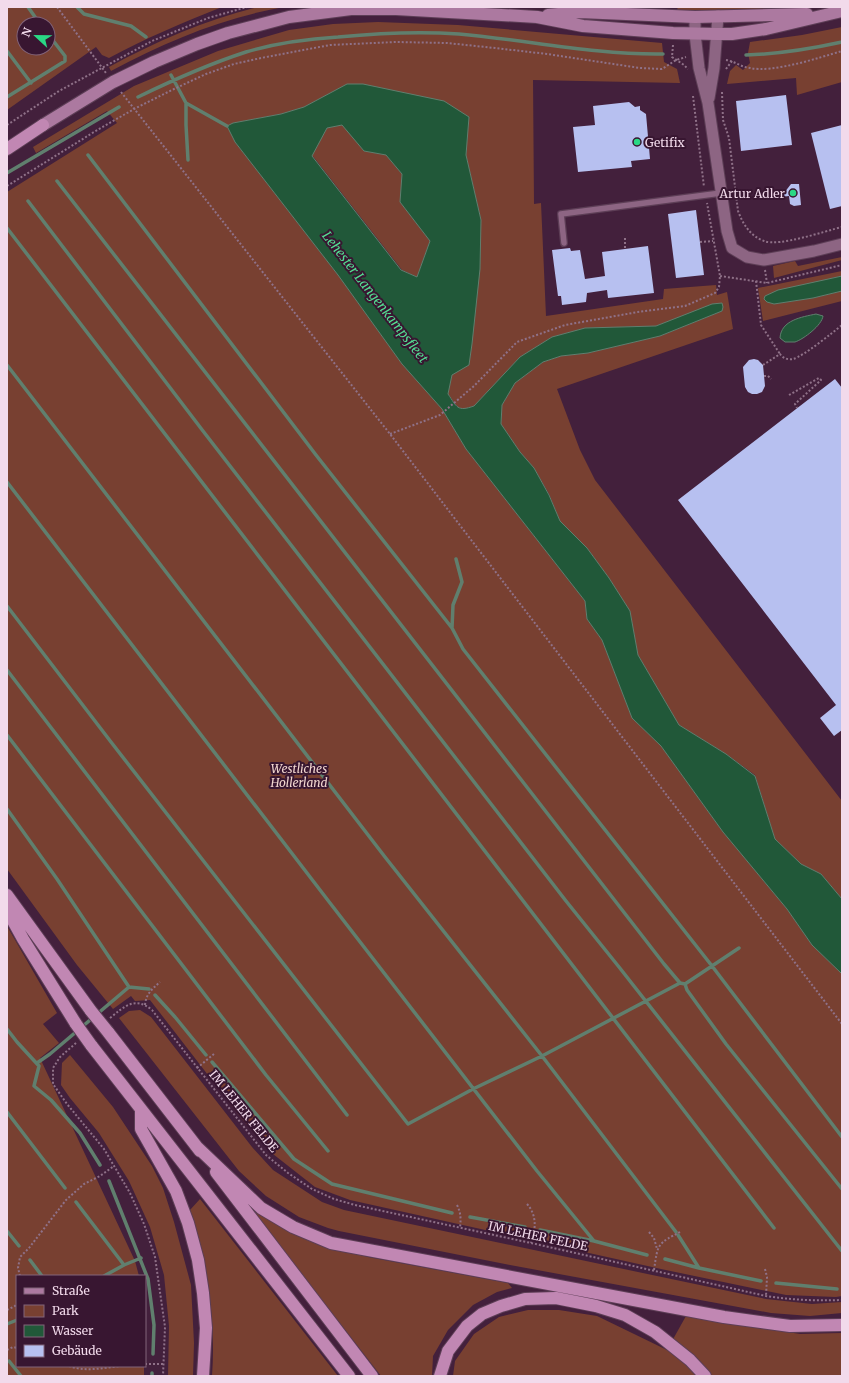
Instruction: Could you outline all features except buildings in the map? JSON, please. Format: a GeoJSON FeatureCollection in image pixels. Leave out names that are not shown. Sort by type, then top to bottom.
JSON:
{"type":"FeatureCollection","features":[{"type":"Feature","properties":{"kind":"highway"},"geometry":{"type":"LineString","coordinates":[[7,149],[43,125]]}},
{"type":"Feature","properties":{"kind":"highway"},"geometry":{"type":"LineString","coordinates":[[7,895],[91,1011],[106,1027],[372,1376]]}},
{"type":"Feature","properties":{"kind":"highway"},"geometry":{"type":"LineString","coordinates":[[7,910],[23,939],[76,1024],[91,1045],[349,1376]]}},
{"type":"Feature","properties":{"kind":"highway"},"geometry":{"type":"LineString","coordinates":[[141,1111],[142,1129],[176,1191],[188,1223],[198,1260],[206,1328],[203,1376]]}},
{"type":"Feature","properties":{"kind":"highway"},"geometry":{"type":"LineString","coordinates":[[196,1146],[262,1208],[292,1227],[331,1243],[724,1317],[790,1326],[842,1325]]}},
{"type":"Feature","properties":{"kind":"highway"},"geometry":{"type":"LineString","coordinates":[[440,1376],[448,1351],[467,1326],[482,1314],[501,1306],[525,1299],[556,1298],[596,1306],[625,1315],[655,1332],[690,1360],[705,1376]]}},
{"type":"Feature","properties":{"kind":"main road"},"geometry":{"type":"LineString","coordinates":[[43,125],[113,82],[154,62],[228,33],[289,17],[351,9],[396,9],[537,17],[583,26],[695,34],[732,34],[766,30],[837,12]]}},
{"type":"Feature","properties":{"kind":"main road"},"geometry":{"type":"LineString","coordinates":[[537,17],[580,12],[695,17],[837,12]]}},
{"type":"Feature","properties":{"kind":"street"},"geometry":{"type":"LineString","coordinates":[[708,103],[714,68],[718,16]]}},
{"type":"Feature","properties":{"kind":"street"},"geometry":{"type":"LineString","coordinates":[[695,17],[695,34],[699,68],[708,103],[727,231],[732,248],[747,258],[764,260],[814,251],[842,244]]}},
{"type":"Feature","properties":{"kind":"lane"},"geometry":{"type":"LineString","coordinates":[[564,243],[560,214],[721,193]]}},
{"type":"Feature","properties":{"kind":"path"},"geometry":{"type":"LineString","coordinates":[[58,7],[102,67]]}},
{"type":"Feature","properties":{"kind":"path"},"geometry":{"type":"LineString","coordinates":[[7,125],[102,67],[152,41],[208,18],[247,7]]}},
{"type":"Feature","properties":{"kind":"path"},"geometry":{"type":"LineString","coordinates":[[7,186],[134,109],[174,88],[206,74],[234,64],[330,45],[396,42],[447,43],[547,54],[640,68],[662,69],[676,60],[688,69]]}},
{"type":"Feature","properties":{"kind":"path"},"geometry":{"type":"LineString","coordinates":[[725,71],[732,61],[749,68],[773,68],[842,51]]}},
{"type":"Feature","properties":{"kind":"path"},"geometry":{"type":"LineString","coordinates":[[723,86],[724,120],[729,138],[738,211],[742,222],[749,231],[763,240],[778,242],[842,227]]}},
{"type":"Feature","properties":{"kind":"path"},"geometry":{"type":"LineString","coordinates":[[390,434],[440,415],[474,386],[517,342],[565,325],[638,312],[685,306],[715,293],[719,287],[720,276],[702,174],[693,91]]}},
{"type":"Feature","properties":{"kind":"path"},"geometry":{"type":"LineString","coordinates":[[134,109],[390,434],[842,1024]]}},
{"type":"Feature","properties":{"kind":"path"},"geometry":{"type":"LineString","coordinates":[[625,238],[625,249]]}},
{"type":"Feature","properties":{"kind":"path"},"geometry":{"type":"LineString","coordinates":[[700,242],[713,241]]}},
{"type":"Feature","properties":{"kind":"path"},"geometry":{"type":"LineString","coordinates":[[720,276],[767,283],[842,265]]}},
{"type":"Feature","properties":{"kind":"path"},"geometry":{"type":"LineString","coordinates":[[756,281],[761,325],[783,357],[787,359],[794,359],[842,325]]}},
{"type":"Feature","properties":{"kind":"path"},"geometry":{"type":"LineString","coordinates":[[763,365],[780,354]]}},
{"type":"Feature","properties":{"kind":"path"},"geometry":{"type":"LineString","coordinates":[[764,376],[768,376],[771,379]]}},
{"type":"Feature","properties":{"kind":"path"},"geometry":{"type":"LineString","coordinates":[[789,395],[819,378],[821,380],[795,404],[797,408]]}},
{"type":"Feature","properties":{"kind":"path"},"geometry":{"type":"LineString","coordinates":[[106,1027],[123,1008],[137,1003],[145,1005],[146,997],[160,982]]}},
{"type":"Feature","properties":{"kind":"path","name":"IM LEHER FELDE"},"geometry":{"type":"LineString","coordinates":[[145,1005],[152,1010],[266,1156],[312,1189],[334,1199],[355,1205],[766,1296],[815,1301],[842,1300]]}},
{"type":"Feature","properties":{"kind":"path"},"geometry":{"type":"LineString","coordinates":[[79,1041],[60,1057],[53,1068],[53,1084],[67,1104],[104,1149],[130,1193],[144,1224],[155,1257],[165,1327],[163,1376]]}},
{"type":"Feature","properties":{"kind":"path"},"geometry":{"type":"LineString","coordinates":[[197,1068],[214,1054]]}},
{"type":"Feature","properties":{"kind":"path"},"geometry":{"type":"LineString","coordinates":[[20,1275],[18,1268],[20,1257],[29,1248],[66,1200],[84,1184],[100,1176],[114,1166]]}},
{"type":"Feature","properties":{"kind":"path"},"geometry":{"type":"LineString","coordinates":[[527,1204],[535,1218],[535,1227],[531,1243]]}},
{"type":"Feature","properties":{"kind":"path"},"geometry":{"type":"LineString","coordinates":[[457,1205],[461,1219],[460,1228]]}},
{"type":"Feature","properties":{"kind":"path"},"geometry":{"type":"LineString","coordinates":[[657,1249],[664,1240],[682,1230]]}},
{"type":"Feature","properties":{"kind":"path"},"geometry":{"type":"LineString","coordinates":[[649,1232],[654,1238],[657,1249],[654,1270]]}},
{"type":"Feature","properties":{"kind":"path"},"geometry":{"type":"LineString","coordinates":[[765,1269],[767,1277],[766,1296]]}},
{"type":"Feature","properties":{"kind":"path"},"geometry":{"type":"LineString","coordinates":[[7,1310],[16,1304]]}},
{"type":"Feature","properties":{"kind":"path"},"geometry":{"type":"LineString","coordinates":[[146,1364],[164,1364]]}},
{"type":"Feature","properties":{"kind":"path"},"geometry":{"type":"LineString","coordinates":[[72,1367],[77,1369],[111,1367]]}},
{"type":"Feature","properties":{"kind":"green space"},"geometry":{"type":"Polygon","coordinates":[[[7,7],[222,7],[165,31],[109,58],[102,55],[96,47],[7,110],[7,7]]]}},
{"type":"Feature","properties":{"kind":"green space"},"geometry":{"type":"Polygon","coordinates":[[[258,7],[284,7],[239,17],[217,24],[174,40],[111,71],[109,67],[145,48],[182,32],[219,18],[258,7]]]}},
{"type":"Feature","properties":{"kind":"green space"},"geometry":{"type":"Polygon","coordinates":[[[678,7],[780,7],[736,11],[677,10],[678,7]]]}},
{"type":"Feature","properties":{"kind":"green space","name":"Westliches Hollerland"},"geometry":{"type":"Polygon","coordinates":[[[378,22],[458,25],[662,43],[664,62],[677,69],[680,83],[533,80],[534,204],[541,203],[546,316],[663,299],[664,289],[716,285],[717,295],[727,292],[733,329],[557,389],[580,450],[595,480],[842,801],[842,899],[821,874],[801,864],[775,839],[755,775],[726,754],[679,725],[638,655],[630,611],[609,578],[587,548],[560,521],[549,494],[534,468],[520,452],[501,424],[502,405],[515,383],[543,362],[561,356],[588,353],[660,336],[722,311],[676,319],[656,326],[585,328],[552,337],[520,357],[474,406],[468,408],[458,407],[448,394],[481,220],[466,155],[469,117],[348,84],[304,107],[281,114],[233,123],[235,142],[338,275],[402,364],[442,409],[466,449],[585,601],[587,619],[602,640],[632,718],[661,746],[723,832],[787,909],[812,945],[842,974],[842,1296],[786,1295],[661,1269],[350,1200],[315,1187],[273,1154],[242,1119],[150,1000],[135,1001],[131,996],[113,1009],[77,965],[7,869],[7,192],[117,123],[107,111],[36,153],[33,147],[134,86],[218,51],[289,30],[333,24],[378,22]]]}},
{"type":"Feature","properties":{"kind":"green space"},"geometry":{"type":"Polygon","coordinates":[[[842,27],[842,82],[797,95],[796,78],[727,84],[730,71],[736,65],[743,70],[750,63],[748,53],[750,42],[802,35],[842,27]]]}},
{"type":"Feature","properties":{"kind":"green space"},"geometry":{"type":"Polygon","coordinates":[[[342,124],[364,151],[386,155],[402,174],[400,202],[430,241],[417,277],[402,270],[312,155],[327,128],[342,124]]]}},
{"type":"Feature","properties":{"kind":"green space"},"geometry":{"type":"Polygon","coordinates":[[[842,257],[842,260],[774,278],[773,266],[795,261],[798,266],[842,257]]]}},
{"type":"Feature","properties":{"kind":"green space"},"geometry":{"type":"Polygon","coordinates":[[[842,271],[842,276],[832,278],[774,304],[813,298],[842,291],[842,301],[763,321],[758,288],[842,271]]]}},
{"type":"Feature","properties":{"kind":"green space"},"geometry":{"type":"Polygon","coordinates":[[[7,926],[57,1013],[43,1024],[59,1043],[40,1058],[135,1261],[139,1275],[16,1275],[16,1367],[144,1367],[144,1376],[7,1376],[7,926]]]}},
{"type":"Feature","properties":{"kind":"green space"},"geometry":{"type":"Polygon","coordinates":[[[140,1010],[151,1017],[252,1147],[273,1170],[322,1202],[344,1210],[766,1299],[812,1304],[842,1302],[842,1313],[810,1316],[771,1313],[510,1265],[339,1231],[299,1217],[266,1196],[239,1171],[119,1018],[129,1011],[140,1010]]]}},
{"type":"Feature","properties":{"kind":"green space"},"geometry":{"type":"Polygon","coordinates":[[[70,1055],[113,1107],[152,1166],[163,1188],[191,1285],[194,1343],[193,1376],[168,1376],[169,1326],[164,1275],[150,1227],[129,1181],[99,1133],[61,1085],[62,1063],[70,1055]]]}},
{"type":"Feature","properties":{"kind":"green space"},"geometry":{"type":"Polygon","coordinates":[[[200,1199],[338,1376],[212,1376],[212,1316],[202,1251],[190,1210],[200,1199]]]}},
{"type":"Feature","properties":{"kind":"green space"},"geometry":{"type":"Polygon","coordinates":[[[248,1202],[336,1248],[368,1257],[508,1283],[512,1288],[497,1292],[473,1305],[448,1330],[433,1356],[432,1376],[381,1376],[247,1204],[248,1202]]]}},
{"type":"Feature","properties":{"kind":"green space"},"geometry":{"type":"Polygon","coordinates":[[[528,1310],[559,1310],[597,1316],[667,1350],[686,1316],[800,1334],[842,1333],[842,1376],[453,1376],[455,1361],[474,1334],[499,1317],[528,1310]]]}},
{"type":"Feature","properties":{"kind":"water"},"geometry":{"type":"Polygon","coordinates":[[[347,84],[363,84],[444,101],[469,117],[466,155],[481,220],[480,269],[469,365],[452,375],[448,394],[458,407],[468,408],[474,406],[520,357],[552,337],[585,328],[656,326],[712,304],[722,303],[722,311],[660,336],[588,353],[561,356],[543,362],[515,383],[502,405],[501,424],[520,452],[534,468],[549,495],[560,521],[587,548],[609,578],[630,611],[638,655],[679,725],[726,754],[755,776],[775,839],[801,864],[821,874],[842,899],[842,974],[812,945],[787,909],[723,832],[661,746],[632,718],[602,640],[587,619],[585,601],[466,449],[442,409],[402,364],[338,275],[235,142],[227,126],[233,123],[281,114],[304,107],[347,84]],[[342,125],[327,128],[312,156],[401,270],[417,277],[430,241],[400,202],[402,174],[386,155],[364,151],[342,125]]]}},
{"type":"Feature","properties":{"kind":"water"},"geometry":{"type":"Polygon","coordinates":[[[842,276],[842,291],[813,298],[774,304],[767,302],[764,299],[765,296],[778,290],[842,276]]]}},
{"type":"Feature","properties":{"kind":"water"},"geometry":{"type":"Polygon","coordinates":[[[816,314],[823,316],[822,320],[803,338],[795,342],[785,342],[780,338],[781,332],[788,323],[799,318],[816,314]]]}},
{"type":"Feature","properties":{"kind":"waterway"},"geometry":{"type":"LineString","coordinates":[[28,7],[34,16]]}},
{"type":"Feature","properties":{"kind":"waterway"},"geometry":{"type":"LineString","coordinates":[[77,7],[84,14],[131,26],[146,37]]}},
{"type":"Feature","properties":{"kind":"waterway","name":"Lehester Langenkampsfleet"},"geometry":{"type":"LineString","coordinates":[[138,97],[164,84],[246,52],[269,46],[315,39],[383,34],[444,33],[586,50],[637,54],[663,54]]}},
{"type":"Feature","properties":{"kind":"waterway","name":"Lehester Langenkampsfleet"},"geometry":{"type":"LineString","coordinates":[[746,55],[794,51],[842,42]]}},
{"type":"Feature","properties":{"kind":"waterway"},"geometry":{"type":"LineString","coordinates":[[7,97],[65,61],[65,56],[56,44]]}},
{"type":"Feature","properties":{"kind":"waterway"},"geometry":{"type":"LineString","coordinates":[[7,51],[31,83]]}},
{"type":"Feature","properties":{"kind":"waterway","name":"Lehester Langenkampsfleet"},"geometry":{"type":"LineString","coordinates":[[171,75],[186,103],[227,126]]}},
{"type":"Feature","properties":{"kind":"waterway"},"geometry":{"type":"LineString","coordinates":[[186,103],[188,160]]}},
{"type":"Feature","properties":{"kind":"waterway"},"geometry":{"type":"LineString","coordinates":[[7,173],[119,107]]}},
{"type":"Feature","properties":{"kind":"waterway"},"geometry":{"type":"LineString","coordinates":[[88,155],[316,455],[452,628]]}},
{"type":"Feature","properties":{"kind":"waterway"},"geometry":{"type":"LineString","coordinates":[[57,181],[680,983]]}},
{"type":"Feature","properties":{"kind":"waterway"},"geometry":{"type":"LineString","coordinates":[[28,201],[203,431],[566,901],[842,1251]]}},
{"type":"Feature","properties":{"kind":"waterway"},"geometry":{"type":"LineString","coordinates":[[7,228],[774,1228]]}},
{"type":"Feature","properties":{"kind":"waterway"},"geometry":{"type":"LineString","coordinates":[[7,365],[385,857],[542,1056],[676,1232]]}},
{"type":"Feature","properties":{"kind":"waterway"},"geometry":{"type":"LineString","coordinates":[[7,482],[537,1171],[594,1241]]}},
{"type":"Feature","properties":{"kind":"waterway"},"geometry":{"type":"LineString","coordinates":[[456,559],[462,582],[453,605],[452,628],[463,649],[712,966],[842,1137]]}},
{"type":"Feature","properties":{"kind":"waterway"},"geometry":{"type":"LineString","coordinates":[[7,606],[408,1124],[473,1089],[542,1056],[680,983],[685,984],[739,948]]}},
{"type":"Feature","properties":{"kind":"waterway"},"geometry":{"type":"LineString","coordinates":[[7,670],[347,1115]]}},
{"type":"Feature","properties":{"kind":"waterway"},"geometry":{"type":"LineString","coordinates":[[7,735],[266,1075],[328,1151]]}},
{"type":"Feature","properties":{"kind":"waterway"},"geometry":{"type":"LineString","coordinates":[[7,809],[57,879],[129,987]]}},
{"type":"Feature","properties":{"kind":"waterway"},"geometry":{"type":"LineString","coordinates":[[685,984],[687,990],[726,1044],[842,1189]]}},
{"type":"Feature","properties":{"kind":"waterway"},"geometry":{"type":"LineString","coordinates":[[37,1063],[50,1054],[129,987],[149,989]]}},
{"type":"Feature","properties":{"kind":"waterway"},"geometry":{"type":"LineString","coordinates":[[155,995],[206,1055]]}},
{"type":"Feature","properties":{"kind":"waterway"},"geometry":{"type":"LineString","coordinates":[[7,1029],[39,1066],[34,1086],[51,1100],[80,1133],[100,1165]]}},
{"type":"Feature","properties":{"kind":"waterway"},"geometry":{"type":"LineString","coordinates":[[212,1062],[294,1159],[332,1184],[452,1213]]}},
{"type":"Feature","properties":{"kind":"waterway"},"geometry":{"type":"LineString","coordinates":[[7,1112],[65,1188]]}},
{"type":"Feature","properties":{"kind":"waterway"},"geometry":{"type":"LineString","coordinates":[[109,1181],[148,1279],[154,1325],[153,1354]]}},
{"type":"Feature","properties":{"kind":"waterway"},"geometry":{"type":"LineString","coordinates":[[76,1202],[124,1265]]}},
{"type":"Feature","properties":{"kind":"waterway"},"geometry":{"type":"LineString","coordinates":[[470,1217],[525,1227]]}},
{"type":"Feature","properties":{"kind":"waterway"},"geometry":{"type":"LineString","coordinates":[[540,1230],[594,1241],[647,1255]]}},
{"type":"Feature","properties":{"kind":"waterway"},"geometry":{"type":"LineString","coordinates":[[7,1231],[19,1246]]}},
{"type":"Feature","properties":{"kind":"waterway"},"geometry":{"type":"LineString","coordinates":[[678,1235],[699,1268]]}},
{"type":"Feature","properties":{"kind":"waterway"},"geometry":{"type":"LineString","coordinates":[[106,1275],[141,1258]]}},
{"type":"Feature","properties":{"kind":"waterway"},"geometry":{"type":"LineString","coordinates":[[665,1259],[761,1281]]}},
{"type":"Feature","properties":{"kind":"waterway"},"geometry":{"type":"LineString","coordinates":[[30,1260],[41,1275]]}},
{"type":"Feature","properties":{"kind":"waterway"},"geometry":{"type":"LineString","coordinates":[[776,1283],[837,1289]]}},
{"type":"Feature","properties":{"kind":"waterway"},"geometry":{"type":"LineString","coordinates":[[7,1324],[16,1320]]}},
{"type":"Feature","properties":{"kind":"waterway"},"geometry":{"type":"LineString","coordinates":[[9,1361],[21,1376]]}},
{"type":"Feature","properties":{"kind":"place","name":"Getifix"},"geometry":{"type":"Point","coordinates":[637,142]}},
{"type":"Feature","properties":{"kind":"place","name":"Artur Adler"},"geometry":{"type":"Point","coordinates":[793,193]}}]}
